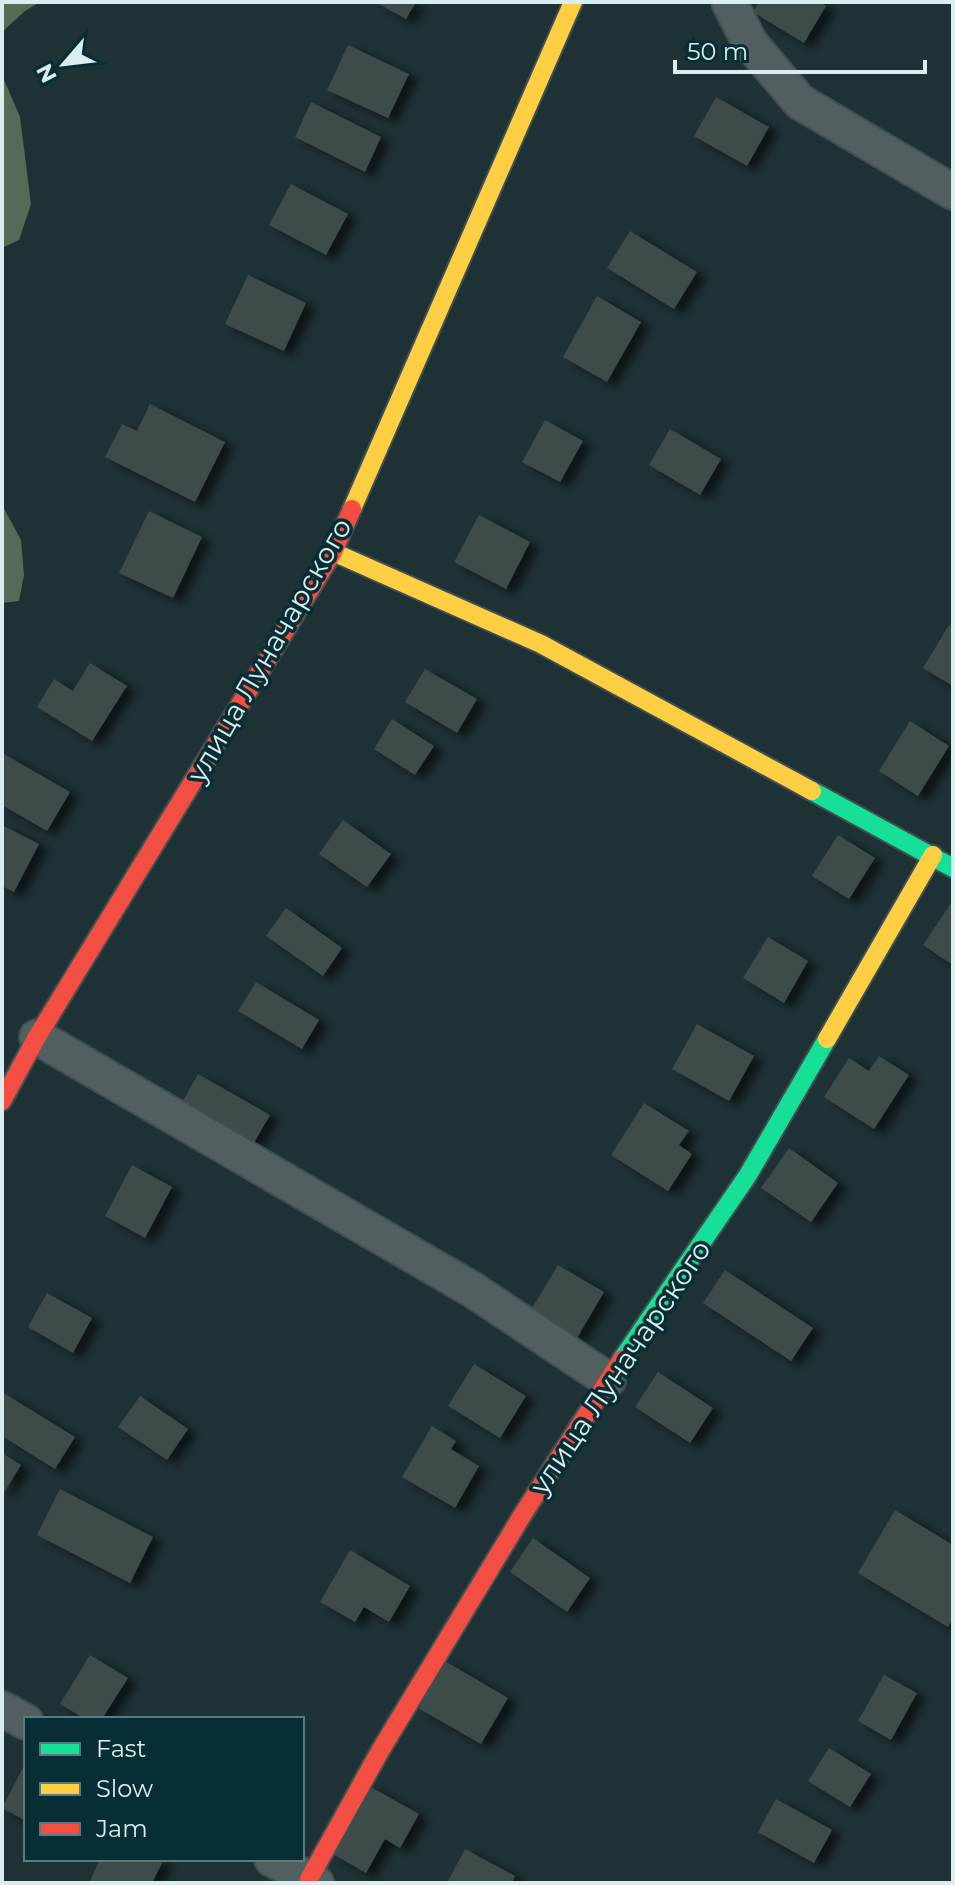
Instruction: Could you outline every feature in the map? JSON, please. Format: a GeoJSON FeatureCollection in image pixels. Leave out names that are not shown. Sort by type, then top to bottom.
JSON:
{"type":"FeatureCollection","features":[{"type":"Feature","properties":{"kind":"street","name":"улица Луначарского"},"geometry":{"type":"LineString","coordinates":[[2,1101],[37,1037],[333,552],[573,2]]}},
{"type":"Feature","properties":{"kind":"street"},"geometry":{"type":"LineString","coordinates":[[729,2],[750,43],[800,102],[953,192]]}},
{"type":"Feature","properties":{"kind":"street"},"geometry":{"type":"LineString","coordinates":[[333,552],[541,644],[953,868]]}},
{"type":"Feature","properties":{"kind":"street","name":"улица Луначарского"},"geometry":{"type":"LineString","coordinates":[[295,1875],[380,1751],[608,1380],[748,1175],[933,855]]}},
{"type":"Feature","properties":{"kind":"street"},"geometry":{"type":"LineString","coordinates":[[37,1037],[473,1290],[608,1380]]}},
{"type":"Feature","properties":{"kind":"street"},"geometry":{"type":"LineString","coordinates":[[2,1709],[24,1721]]}},
{"type":"Feature","properties":{"kind":"green space"},"geometry":{"type":"Polygon","coordinates":[[[2,2],[40,2],[2,32],[2,2]]]}},
{"type":"Feature","properties":{"kind":"green space"},"geometry":{"type":"Polygon","coordinates":[[[2,75],[20,117],[31,204],[19,240],[2,248],[2,75]]]}},
{"type":"Feature","properties":{"kind":"green space"},"geometry":{"type":"Polygon","coordinates":[[[2,505],[21,540],[24,575],[19,601],[2,603],[2,505]]]}},
{"type":"Feature","properties":{"kind":"building"},"geometry":{"type":"Polygon","coordinates":[[[375,2],[416,2],[406,19],[375,2]]]}},
{"type":"Feature","properties":{"kind":"building"},"geometry":{"type":"Polygon","coordinates":[[[759,2],[819,2],[826,6],[804,43],[753,12],[759,2]]]}},
{"type":"Feature","properties":{"kind":"building"},"geometry":{"type":"Polygon","coordinates":[[[348,45],[409,74],[388,118],[327,90],[348,45]]]}},
{"type":"Feature","properties":{"kind":"building"},"geometry":{"type":"Polygon","coordinates":[[[716,97],[769,127],[747,166],[694,136],[716,97]]]}},
{"type":"Feature","properties":{"kind":"building"},"geometry":{"type":"Polygon","coordinates":[[[311,102],[381,137],[365,172],[295,137],[311,102]]]}},
{"type":"Feature","properties":{"kind":"building"},"geometry":{"type":"Polygon","coordinates":[[[291,184],[348,214],[326,255],[269,225],[291,184]]]}},
{"type":"Feature","properties":{"kind":"building"},"geometry":{"type":"Polygon","coordinates":[[[630,231],[697,272],[674,309],[607,268],[630,231]]]}},
{"type":"Feature","properties":{"kind":"building"},"geometry":{"type":"Polygon","coordinates":[[[248,275],[306,303],[284,351],[225,324],[248,275]]]}},
{"type":"Feature","properties":{"kind":"building"},"geometry":{"type":"Polygon","coordinates":[[[597,296],[641,322],[607,382],[563,357],[597,296]]]}},
{"type":"Feature","properties":{"kind":"building"},"geometry":{"type":"Polygon","coordinates":[[[150,404],[225,442],[195,502],[105,457],[122,424],[137,431],[150,404]]]}},
{"type":"Feature","properties":{"kind":"building"},"geometry":{"type":"Polygon","coordinates":[[[545,420],[583,441],[560,482],[522,462],[545,420]]]}},
{"type":"Feature","properties":{"kind":"building"},"geometry":{"type":"Polygon","coordinates":[[[670,429],[721,459],[700,495],[649,465],[670,429]]]}},
{"type":"Feature","properties":{"kind":"building"},"geometry":{"type":"Polygon","coordinates":[[[149,511],[202,537],[173,598],[119,573],[149,511]]]}},
{"type":"Feature","properties":{"kind":"building"},"geometry":{"type":"Polygon","coordinates":[[[479,515],[530,542],[506,589],[454,562],[479,515]]]}},
{"type":"Feature","properties":{"kind":"building"},"geometry":{"type":"Polygon","coordinates":[[[949,625],[953,627],[953,686],[923,668],[949,625]]]}},
{"type":"Feature","properties":{"kind":"building"},"geometry":{"type":"Polygon","coordinates":[[[90,663],[127,686],[92,741],[37,707],[54,679],[73,691],[90,663]]]}},
{"type":"Feature","properties":{"kind":"building"},"geometry":{"type":"Polygon","coordinates":[[[425,669],[477,699],[457,733],[405,702],[425,669]]]}},
{"type":"Feature","properties":{"kind":"building"},"geometry":{"type":"Polygon","coordinates":[[[392,719],[434,746],[415,775],[374,749],[392,719]]]}},
{"type":"Feature","properties":{"kind":"building"},"geometry":{"type":"Polygon","coordinates":[[[910,721],[949,746],[918,796],[879,771],[910,721]]]}},
{"type":"Feature","properties":{"kind":"building"},"geometry":{"type":"Polygon","coordinates":[[[4,754],[70,792],[47,831],[2,805],[4,754]]]}},
{"type":"Feature","properties":{"kind":"building"},"geometry":{"type":"Polygon","coordinates":[[[343,820],[391,854],[367,887],[319,854],[343,820]]]}},
{"type":"Feature","properties":{"kind":"building"},"geometry":{"type":"Polygon","coordinates":[[[2,825],[39,844],[14,892],[2,886],[2,825]]]}},
{"type":"Feature","properties":{"kind":"building"},"geometry":{"type":"Polygon","coordinates":[[[838,835],[875,858],[849,899],[812,876],[838,835]]]}},
{"type":"Feature","properties":{"kind":"building"},"geometry":{"type":"Polygon","coordinates":[[[953,904],[953,965],[923,945],[953,904]]]}},
{"type":"Feature","properties":{"kind":"building"},"geometry":{"type":"Polygon","coordinates":[[[286,908],[342,948],[323,976],[266,936],[286,908]]]}},
{"type":"Feature","properties":{"kind":"building"},"geometry":{"type":"Polygon","coordinates":[[[768,937],[808,961],[784,1003],[743,978],[768,937]]]}},
{"type":"Feature","properties":{"kind":"building"},"geometry":{"type":"Polygon","coordinates":[[[256,982],[319,1020],[302,1049],[238,1011],[256,982]]]}},
{"type":"Feature","properties":{"kind":"building"},"geometry":{"type":"Polygon","coordinates":[[[697,1024],[754,1056],[729,1101],[672,1069],[697,1024]]]}},
{"type":"Feature","properties":{"kind":"building"},"geometry":{"type":"Polygon","coordinates":[[[879,1056],[909,1075],[874,1129],[824,1097],[849,1058],[869,1071],[879,1056]]]}},
{"type":"Feature","properties":{"kind":"building"},"geometry":{"type":"Polygon","coordinates":[[[198,1074],[270,1115],[252,1146],[180,1106],[198,1074]]]}},
{"type":"Feature","properties":{"kind":"building"},"geometry":{"type":"Polygon","coordinates":[[[644,1103],[689,1131],[679,1145],[692,1154],[668,1191],[611,1155],[644,1103]]]}},
{"type":"Feature","properties":{"kind":"building"},"geometry":{"type":"Polygon","coordinates":[[[789,1148],[838,1183],[811,1222],[761,1188],[789,1148]]]}},
{"type":"Feature","properties":{"kind":"building"},"geometry":{"type":"Polygon","coordinates":[[[132,1165],[172,1187],[145,1238],[105,1216],[132,1165]]]}},
{"type":"Feature","properties":{"kind":"building"},"geometry":{"type":"Polygon","coordinates":[[[558,1265],[604,1292],[577,1338],[531,1310],[558,1265]]]}},
{"type":"Feature","properties":{"kind":"building"},"geometry":{"type":"Polygon","coordinates":[[[725,1270],[813,1328],[791,1361],[703,1303],[725,1270]]]}},
{"type":"Feature","properties":{"kind":"building"},"geometry":{"type":"Polygon","coordinates":[[[47,1293],[92,1318],[73,1353],[28,1327],[47,1293]]]}},
{"type":"Feature","properties":{"kind":"building"},"geometry":{"type":"Polygon","coordinates":[[[474,1364],[526,1396],[500,1438],[448,1406],[474,1364]]]}},
{"type":"Feature","properties":{"kind":"building"},"geometry":{"type":"Polygon","coordinates":[[[658,1372],[713,1408],[690,1443],[635,1407],[658,1372]]]}},
{"type":"Feature","properties":{"kind":"building"},"geometry":{"type":"Polygon","coordinates":[[[2,1392],[75,1437],[55,1469],[2,1436],[2,1392]]]}},
{"type":"Feature","properties":{"kind":"building"},"geometry":{"type":"Polygon","coordinates":[[[140,1396],[188,1429],[167,1460],[118,1427],[140,1396]]]}},
{"type":"Feature","properties":{"kind":"building"},"geometry":{"type":"Polygon","coordinates":[[[432,1426],[456,1441],[451,1449],[479,1466],[455,1508],[402,1477],[432,1426]]]}},
{"type":"Feature","properties":{"kind":"building"},"geometry":{"type":"Polygon","coordinates":[[[2,1453],[21,1465],[2,1496],[2,1453]]]}},
{"type":"Feature","properties":{"kind":"building"},"geometry":{"type":"Polygon","coordinates":[[[60,1489],[153,1537],[130,1583],[37,1535],[60,1489]]]}},
{"type":"Feature","properties":{"kind":"building"},"geometry":{"type":"Polygon","coordinates":[[[895,1510],[953,1545],[953,1619],[948,1627],[858,1573],[895,1510]]]}},
{"type":"Feature","properties":{"kind":"building"},"geometry":{"type":"Polygon","coordinates":[[[533,1538],[590,1578],[567,1612],[510,1572],[533,1538]]]}},
{"type":"Feature","properties":{"kind":"building"},"geometry":{"type":"Polygon","coordinates":[[[350,1550],[410,1586],[389,1622],[364,1607],[355,1622],[320,1602],[350,1550]]]}},
{"type":"Feature","properties":{"kind":"building"},"geometry":{"type":"Polygon","coordinates":[[[90,1655],[128,1678],[103,1717],[82,1717],[60,1704],[90,1655]]]}},
{"type":"Feature","properties":{"kind":"building"},"geometry":{"type":"Polygon","coordinates":[[[445,1661],[508,1698],[481,1744],[418,1708],[445,1661]]]}},
{"type":"Feature","properties":{"kind":"building"},"geometry":{"type":"Polygon","coordinates":[[[884,1675],[917,1693],[891,1740],[858,1721],[884,1675]]]}},
{"type":"Feature","properties":{"kind":"building"},"geometry":{"type":"Polygon","coordinates":[[[829,1748],[871,1774],[850,1807],[808,1781],[829,1748]]]}},
{"type":"Feature","properties":{"kind":"building"},"geometry":{"type":"Polygon","coordinates":[[[24,1766],[24,1820],[2,1808],[24,1766]]]}},
{"type":"Feature","properties":{"kind":"building"},"geometry":{"type":"Polygon","coordinates":[[[369,1786],[419,1814],[400,1848],[385,1839],[366,1873],[331,1853],[369,1786]]]}},
{"type":"Feature","properties":{"kind":"building"},"geometry":{"type":"Polygon","coordinates":[[[776,1799],[832,1830],[814,1863],[758,1832],[776,1799]]]}},
{"type":"Feature","properties":{"kind":"building"},"geometry":{"type":"Polygon","coordinates":[[[465,1849],[515,1876],[512,1883],[447,1883],[465,1849]]]}},
{"type":"Feature","properties":{"kind":"building"},"geometry":{"type":"Polygon","coordinates":[[[99,1861],[163,1861],[152,1883],[89,1883],[99,1861]]]}},
{"type":"Feature","properties":{"kind":"traffic: fast"},"geometry":{"type":"LineString","coordinates":[[812,791],[953,868]]}},
{"type":"Feature","properties":{"kind":"traffic: fast"},"geometry":{"type":"LineString","coordinates":[[622,1359],[748,1175],[827,1039]]}},
{"type":"Feature","properties":{"kind":"traffic: slow"},"geometry":{"type":"LineString","coordinates":[[352,509],[573,2]]}},
{"type":"Feature","properties":{"kind":"traffic: slow"},"geometry":{"type":"LineString","coordinates":[[333,552],[541,644],[812,791]]}},
{"type":"Feature","properties":{"kind":"traffic: slow"},"geometry":{"type":"LineString","coordinates":[[827,1039],[933,855]]}},
{"type":"Feature","properties":{"kind":"traffic: jam"},"geometry":{"type":"LineString","coordinates":[[2,1101],[37,1037],[333,552],[352,509]]}},
{"type":"Feature","properties":{"kind":"traffic: jam"},"geometry":{"type":"LineString","coordinates":[[309,1879],[380,1751],[523,1514],[622,1359]]}}]}
